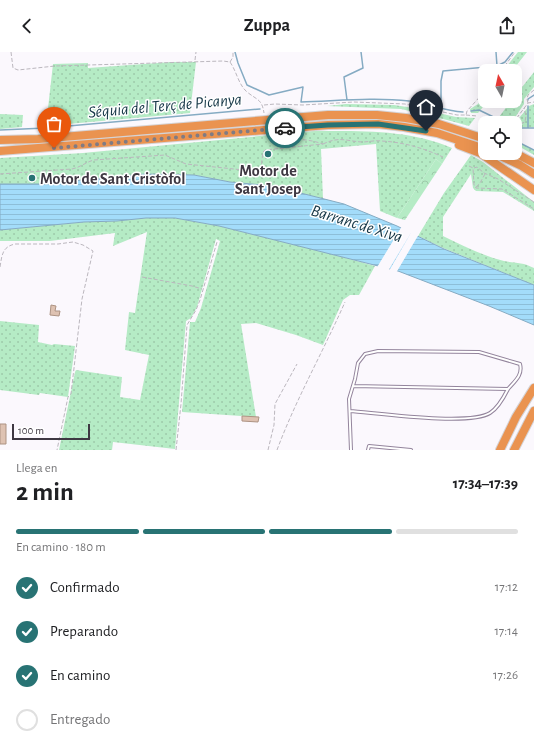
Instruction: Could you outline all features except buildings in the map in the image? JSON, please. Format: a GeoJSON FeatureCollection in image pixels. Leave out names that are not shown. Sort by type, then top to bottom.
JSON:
{"type":"FeatureCollection","features":[{"type":"Feature","properties":{"kind":"highway"},"geometry":{"type":"LineString","coordinates":[[0,140],[38,139],[328,115],[377,115],[406,118],[438,124],[478,137]]}},
{"type":"Feature","properties":{"kind":"highway"},"geometry":{"type":"LineString","coordinates":[[0,151],[328,125],[378,124],[437,133],[478,146]]}},
{"type":"Feature","properties":{"kind":"highway"},"geometry":{"type":"LineString","coordinates":[[328,125],[404,130],[437,137],[480,153],[534,190]]}},
{"type":"Feature","properties":{"kind":"highway"},"geometry":{"type":"LineString","coordinates":[[522,157],[534,163]]}},
{"type":"Feature","properties":{"kind":"highway"},"geometry":{"type":"LineString","coordinates":[[509,160],[534,174]]}},
{"type":"Feature","properties":{"kind":"highway"},"geometry":{"type":"LineString","coordinates":[[500,450],[516,417],[534,388]]}},
{"type":"Feature","properties":{"kind":"highway"},"geometry":{"type":"LineString","coordinates":[[514,450],[534,411]]}},
{"type":"Feature","properties":{"kind":"lane"},"geometry":{"type":"LineString","coordinates":[[350,411],[455,419],[478,418],[490,413],[518,378],[522,370],[520,364],[479,352],[378,351],[364,354],[358,363],[349,399],[351,450]]}},
{"type":"Feature","properties":{"kind":"lane"},"geometry":{"type":"LineString","coordinates":[[353,386],[508,389]]}},
{"type":"Feature","properties":{"kind":"lane"},"geometry":{"type":"LineString","coordinates":[[368,450],[369,446],[411,450]]}},
{"type":"Feature","properties":{"kind":"path"},"geometry":{"type":"LineString","coordinates":[[11,52],[13,68],[18,70],[55,66],[223,60],[230,62],[240,83],[247,92],[258,99],[263,105],[264,114]]}},
{"type":"Feature","properties":{"kind":"path"},"geometry":{"type":"LineString","coordinates":[[195,61],[196,52]]}},
{"type":"Feature","properties":{"kind":"path"},"geometry":{"type":"LineString","coordinates":[[230,62],[233,58],[233,52]]}},
{"type":"Feature","properties":{"kind":"path"},"geometry":{"type":"LineString","coordinates":[[506,64],[515,52]]}},
{"type":"Feature","properties":{"kind":"path"},"geometry":{"type":"LineString","coordinates":[[528,103],[528,95],[534,90]]}},
{"type":"Feature","properties":{"kind":"path"},"geometry":{"type":"LineString","coordinates":[[466,115],[467,111],[478,99]]}},
{"type":"Feature","properties":{"kind":"path"},"geometry":{"type":"LineString","coordinates":[[263,105],[303,105],[354,102],[405,104],[457,115],[477,116]]}},
{"type":"Feature","properties":{"kind":"path"},"geometry":{"type":"LineString","coordinates":[[519,116],[528,103],[534,102]]}},
{"type":"Feature","properties":{"kind":"path"},"geometry":{"type":"LineString","coordinates":[[522,123],[525,122],[526,116],[524,108]]}},
{"type":"Feature","properties":{"kind":"path"},"geometry":{"type":"LineString","coordinates":[[268,136],[273,140],[301,139],[312,140],[323,144]]}},
{"type":"Feature","properties":{"kind":"path"},"geometry":{"type":"LineString","coordinates":[[0,174],[72,169],[94,160],[159,155],[165,155],[186,164],[254,171],[261,168],[263,152],[265,150],[323,144],[332,140],[342,139],[362,142],[378,140],[418,147],[443,157]]}},
{"type":"Feature","properties":{"kind":"path"},"geometry":{"type":"LineString","coordinates":[[469,166],[473,168],[477,167],[486,174],[498,179],[534,202]]}},
{"type":"Feature","properties":{"kind":"path"},"geometry":{"type":"LineString","coordinates":[[473,168],[474,185],[476,187]]}},
{"type":"Feature","properties":{"kind":"path"},"geometry":{"type":"LineString","coordinates":[[476,187],[486,174]]}},
{"type":"Feature","properties":{"kind":"path"},"geometry":{"type":"LineString","coordinates":[[476,187],[502,189],[534,209]]}},
{"type":"Feature","properties":{"kind":"path"},"geometry":{"type":"LineString","coordinates":[[0,267],[3,253],[8,246],[15,244],[58,244],[73,242],[83,245],[93,251],[82,299],[71,394],[68,397],[57,450]]}},
{"type":"Feature","properties":{"kind":"path"},"geometry":{"type":"LineString","coordinates":[[176,450],[187,325],[196,310],[218,242]]}},
{"type":"Feature","properties":{"kind":"path"},"geometry":{"type":"LineString","coordinates":[[142,278],[192,286],[203,290]]}},
{"type":"Feature","properties":{"kind":"path"},"geometry":{"type":"LineString","coordinates":[[277,450],[319,355],[345,302]]}},
{"type":"Feature","properties":{"kind":"path"},"geometry":{"type":"LineString","coordinates":[[268,450],[274,425],[275,404],[297,364]]}},
{"type":"Feature","properties":{"kind":"green space"},"geometry":{"type":"Polygon","coordinates":[[[518,52],[527,52],[518,64],[509,64],[518,52]]]}},
{"type":"Feature","properties":{"kind":"green space"},"geometry":{"type":"Polygon","coordinates":[[[172,62],[196,62],[190,113],[46,126],[53,64],[88,63],[88,68],[172,62]]]}},
{"type":"Feature","properties":{"kind":"green space"},"geometry":{"type":"Polygon","coordinates":[[[534,72],[534,87],[524,99],[524,104],[522,107],[522,87],[534,72]]]}},
{"type":"Feature","properties":{"kind":"green space"},"geometry":{"type":"Polygon","coordinates":[[[346,104],[394,105],[456,117],[475,118],[469,126],[401,109],[327,106],[346,104]]]}},
{"type":"Feature","properties":{"kind":"green space"},"geometry":{"type":"Polygon","coordinates":[[[478,104],[478,108],[482,108],[478,113],[471,113],[470,109],[478,104]]]}},
{"type":"Feature","properties":{"kind":"green space"},"geometry":{"type":"Polygon","coordinates":[[[534,104],[534,127],[522,128],[522,116],[521,116],[529,106],[534,104]]]}},
{"type":"Feature","properties":{"kind":"green space"},"geometry":{"type":"Polygon","coordinates":[[[506,108],[521,108],[516,116],[500,116],[506,108]]]}},
{"type":"Feature","properties":{"kind":"green space"},"geometry":{"type":"Polygon","coordinates":[[[0,114],[23,115],[22,127],[0,129],[0,114]]]}},
{"type":"Feature","properties":{"kind":"green space"},"geometry":{"type":"Polygon","coordinates":[[[312,131],[365,131],[401,134],[418,137],[452,148],[442,164],[436,159],[397,218],[380,211],[376,144],[321,149],[323,199],[273,186],[230,182],[194,175],[145,174],[39,184],[0,184],[0,158],[83,153],[312,131]]]}},
{"type":"Feature","properties":{"kind":"green space"},"geometry":{"type":"Polygon","coordinates":[[[522,144],[534,150],[534,155],[522,148],[522,144]]]}},
{"type":"Feature","properties":{"kind":"green space"},"geometry":{"type":"Polygon","coordinates":[[[471,155],[483,162],[534,202],[534,211],[503,192],[476,191],[473,188],[471,174],[443,217],[443,236],[488,256],[534,268],[534,285],[443,248],[418,236],[444,193],[471,155]]]}},
{"type":"Feature","properties":{"kind":"green space"},"geometry":{"type":"Polygon","coordinates":[[[436,159],[442,164],[405,220],[397,218],[436,159]]]}},
{"type":"Feature","properties":{"kind":"green space"},"geometry":{"type":"Polygon","coordinates":[[[146,218],[175,218],[219,226],[375,266],[359,295],[350,295],[343,300],[323,345],[256,323],[241,324],[256,417],[182,412],[190,322],[195,322],[201,308],[220,241],[216,239],[197,307],[191,318],[186,321],[175,449],[113,442],[112,450],[59,450],[76,370],[122,377],[120,397],[140,400],[149,355],[125,350],[129,312],[135,313],[147,232],[113,246],[115,233],[50,241],[0,241],[0,230],[146,218]]]}},
{"type":"Feature","properties":{"kind":"green space"},"geometry":{"type":"Polygon","coordinates":[[[0,321],[39,325],[38,342],[52,345],[75,346],[68,397],[0,390],[0,321]]]}},
{"type":"Feature","properties":{"kind":"water","name":"Barranc de Xiva"},"geometry":{"type":"Polygon","coordinates":[[[145,174],[194,175],[230,182],[273,186],[344,204],[397,226],[444,249],[534,285],[534,325],[398,271],[219,226],[175,218],[146,218],[84,222],[0,230],[0,184],[39,184],[145,174]]]}},
{"type":"Feature","properties":{"kind":"pier"},"geometry":{"type":"Polygon","coordinates":[[[402,226],[412,231],[388,271],[376,269],[402,226]]]}},
{"type":"Feature","properties":{"kind":"pier"},"geometry":{"type":"Polygon","coordinates":[[[412,231],[419,234],[396,273],[389,271],[412,231]]]}},
{"type":"Feature","properties":{"kind":"waterway","name":"Séquia del Terç de Picanya"},"geometry":{"type":"LineString","coordinates":[[235,52],[247,85],[269,95],[303,87],[301,102],[368,99],[396,100],[416,102],[463,112]]}},
{"type":"Feature","properties":{"kind":"waterway"},"geometry":{"type":"LineString","coordinates":[[347,100],[344,77],[363,68],[361,52]]}},
{"type":"Feature","properties":{"kind":"waterway"},"geometry":{"type":"LineString","coordinates":[[496,52],[497,64]]}},
{"type":"Feature","properties":{"kind":"waterway"},"geometry":{"type":"LineString","coordinates":[[441,108],[441,81],[443,71],[497,66],[505,62],[513,52]]}},
{"type":"Feature","properties":{"kind":"waterway"},"geometry":{"type":"LineString","coordinates":[[528,100],[534,95]]}},
{"type":"Feature","properties":{"kind":"waterway"},"geometry":{"type":"LineString","coordinates":[[528,106],[528,128]]}},
{"type":"Feature","properties":{"kind":"waterway","name":"Séquia del Terç de Picanya"},"geometry":{"type":"LineString","coordinates":[[0,130],[46,128],[260,109]]}},
{"type":"Feature","properties":{"kind":"waterway","name":"Séquia del Terç de Picanya"},"geometry":{"type":"LineString","coordinates":[[471,111],[479,110],[491,116]]}},
{"type":"Feature","properties":{"kind":"waterway","name":"Séquia del Terç de Picanya"},"geometry":{"type":"LineString","coordinates":[[534,128],[516,128],[516,141],[534,150]]}},
{"type":"Feature","properties":{"kind":"way so far"},"geometry":{"type":"LineString","coordinates":[[54,148],[285,128]]}},
{"type":"Feature","properties":{"kind":"place","name":"Motor de Sant Josep"},"geometry":{"type":"Point","coordinates":[268,154]}},
{"type":"Feature","properties":{"kind":"place","name":"Motor de Sant Cristòfol"},"geometry":{"type":"Point","coordinates":[32,178]}},
{"type":"Feature","properties":{"kind":"route"},"geometry":{"type":"LineString","coordinates":[[285,128],[378,124],[426,131]]}}]}
